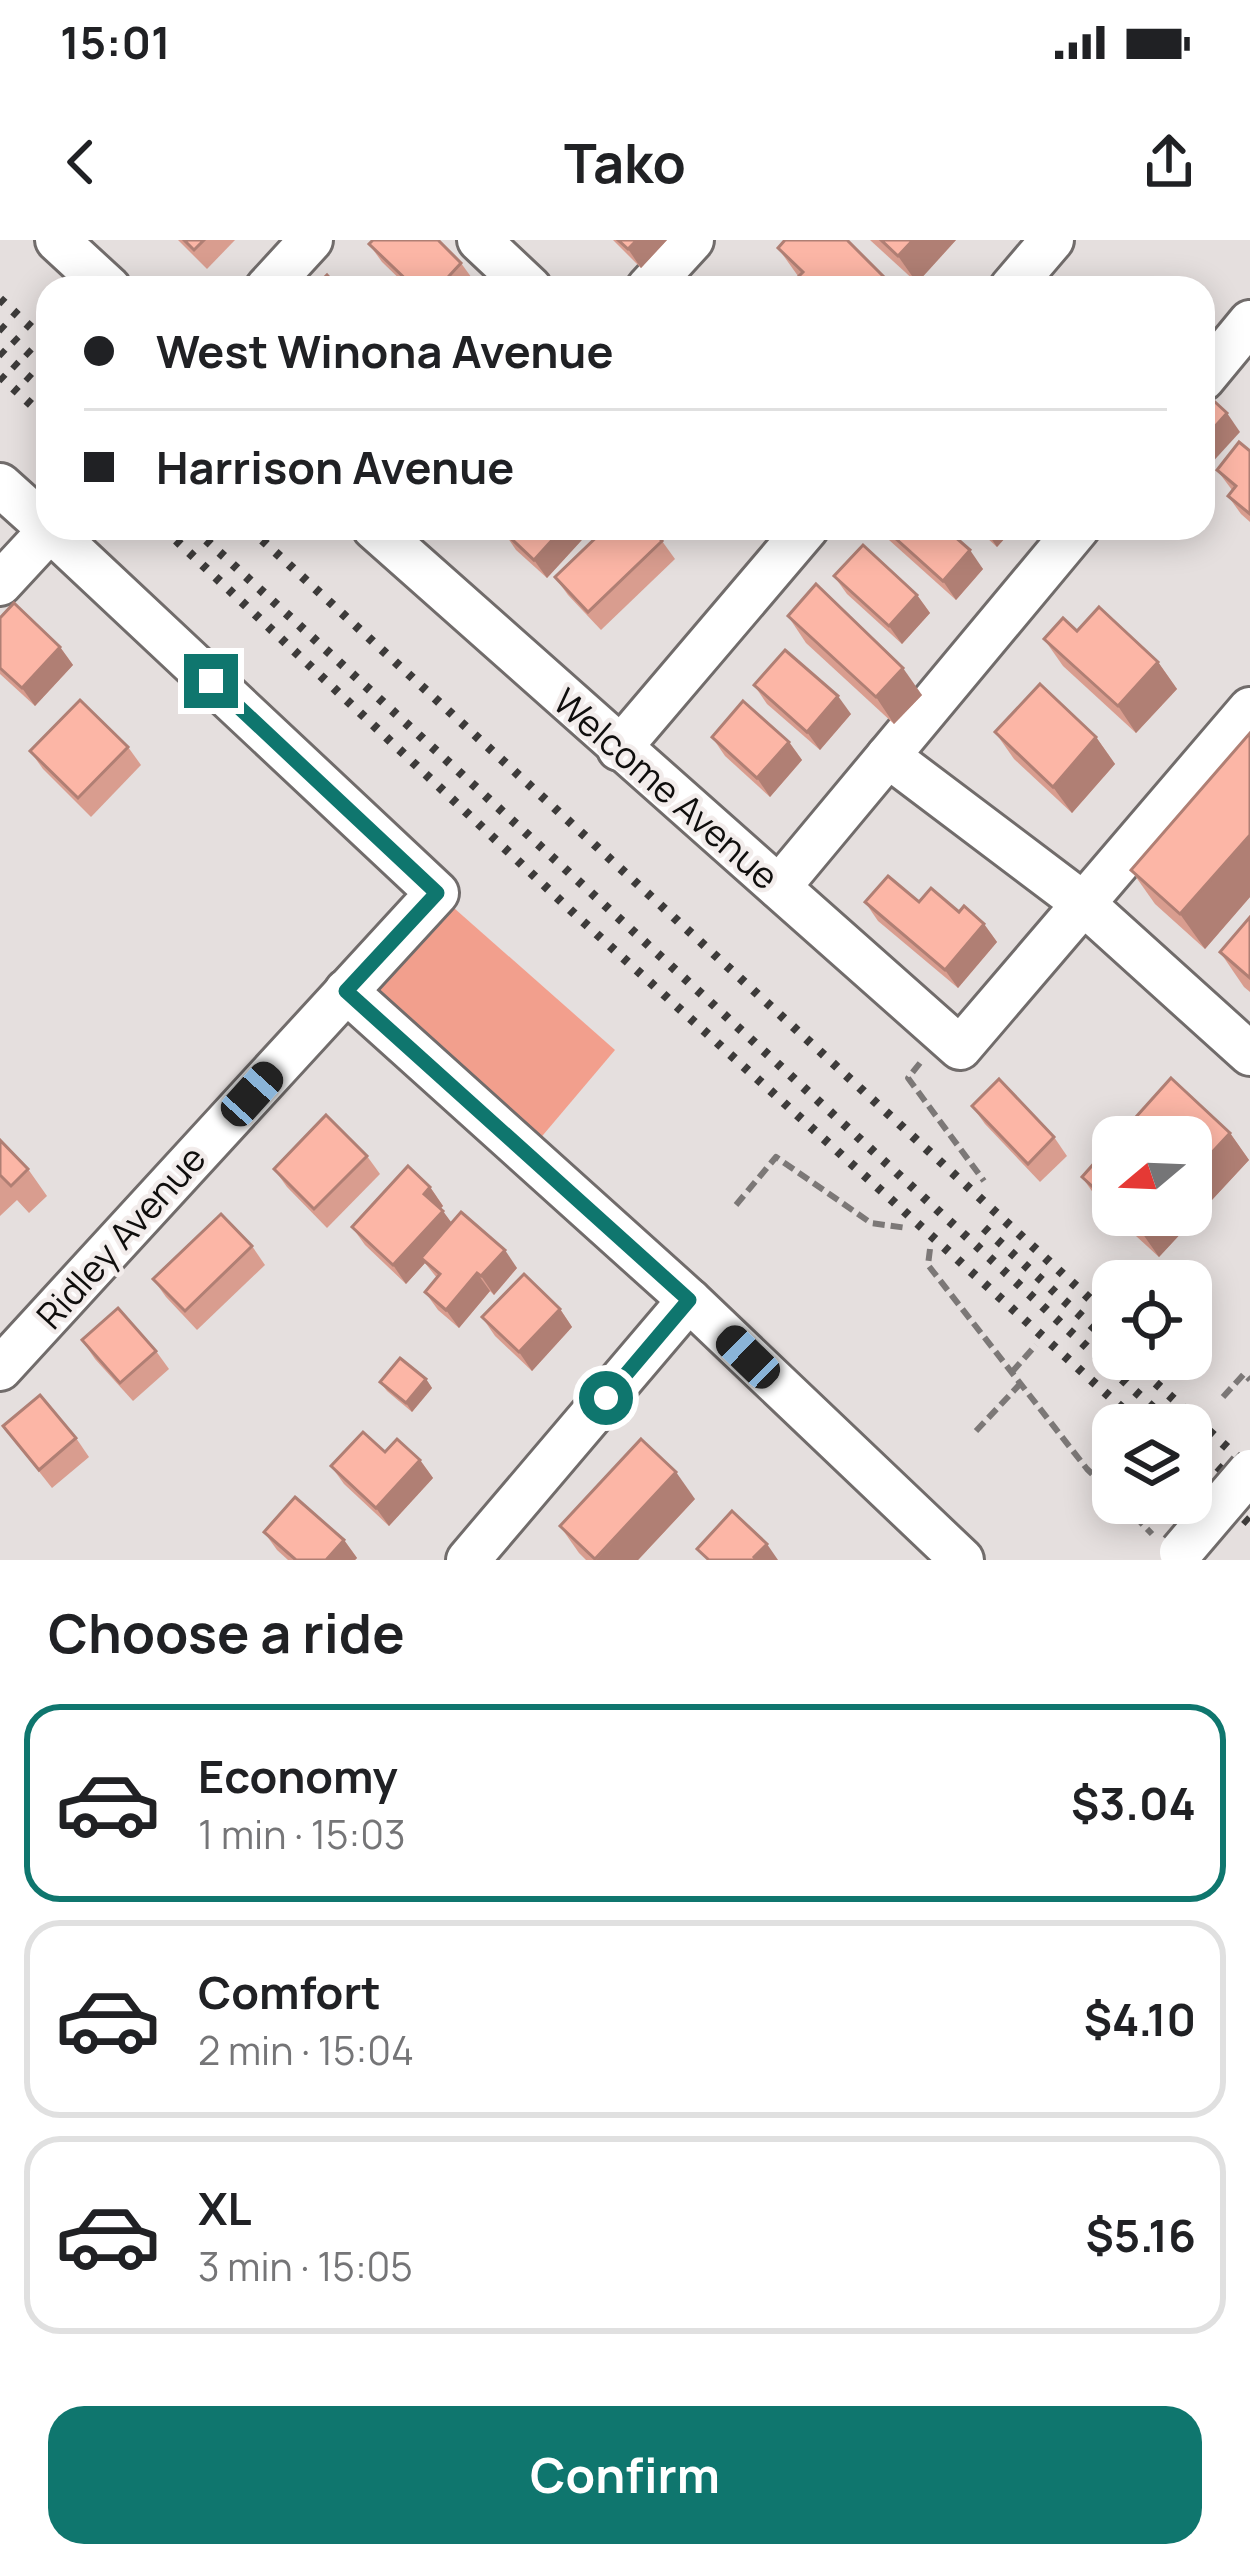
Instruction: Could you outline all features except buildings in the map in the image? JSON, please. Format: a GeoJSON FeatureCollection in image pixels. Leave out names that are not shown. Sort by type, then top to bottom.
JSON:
{"type":"FeatureCollection","features":[{"type":"Feature","properties":{"kind":"street"},"geometry":{"type":"LineString","coordinates":[[57,240],[96,276]]}},
{"type":"Feature","properties":{"kind":"street"},"geometry":{"type":"LineString","coordinates":[[278,276],[311,240]]}},
{"type":"Feature","properties":{"kind":"street"},"geometry":{"type":"LineString","coordinates":[[479,240],[517,276]]}},
{"type":"Feature","properties":{"kind":"street"},"geometry":{"type":"LineString","coordinates":[[659,276],[692,240]]}},
{"type":"Feature","properties":{"kind":"street"},"geometry":{"type":"LineString","coordinates":[[1021,276],[1052,240]]}},
{"type":"Feature","properties":{"kind":"street"},"geometry":{"type":"LineString","coordinates":[[1215,368],[1244,341]]}},
{"type":"Feature","properties":{"kind":"street"},"geometry":{"type":"LineString","coordinates":[[0,485],[36,517]]}},
{"type":"Feature","properties":{"kind":"street"},"geometry":{"type":"LineString","coordinates":[[0,584],[38,540]]}},
{"type":"Feature","properties":{"kind":"street","name":"Ridley Avenue"},"geometry":{"type":"LineString","coordinates":[[0,1370],[437,893],[62,540]]}},
{"type":"Feature","properties":{"kind":"street","name":"Welcome Avenue"},"geometry":{"type":"LineString","coordinates":[[387,540],[953,1041]]}},
{"type":"Feature","properties":{"kind":"street"},"geometry":{"type":"LineString","coordinates":[[620,749],[789,540]]}},
{"type":"Feature","properties":{"kind":"street"},"geometry":{"type":"LineString","coordinates":[[779,887],[1068,540]]}},
{"type":"Feature","properties":{"kind":"street"},"geometry":{"type":"LineString","coordinates":[[953,1041],[1084,904],[1250,709]]}},
{"type":"Feature","properties":{"kind":"street"},"geometry":{"type":"LineString","coordinates":[[888,756],[1084,904],[1250,1054]]}},
{"type":"Feature","properties":{"kind":"street"},"geometry":{"type":"LineString","coordinates":[[346,991],[689,1300],[962,1560]]}},
{"type":"Feature","properties":{"kind":"street"},"geometry":{"type":"LineString","coordinates":[[468,1560],[689,1300]]}},
{"type":"Feature","properties":{"kind":"street"},"geometry":{"type":"LineString","coordinates":[[1178,1556],[1250,1471]]}},
{"type":"Feature","properties":{"kind":"path"},"geometry":{"type":"LineString","coordinates":[[953,1041],[908,1078],[984,1181]]}},
{"type":"Feature","properties":{"kind":"path"},"geometry":{"type":"LineString","coordinates":[[736,1205],[776,1157],[871,1222],[907,1228]]}},
{"type":"Feature","properties":{"kind":"path"},"geometry":{"type":"LineString","coordinates":[[930,1249],[928,1265],[1092,1474]]}},
{"type":"Feature","properties":{"kind":"path"},"geometry":{"type":"LineString","coordinates":[[1012,1372],[1036,1345]]}},
{"type":"Feature","properties":{"kind":"path"},"geometry":{"type":"LineString","coordinates":[[1223,1397],[1244,1374],[1250,1380]]}},
{"type":"Feature","properties":{"kind":"path"},"geometry":{"type":"LineString","coordinates":[[976,1431],[1021,1383]]}},
{"type":"Feature","properties":{"kind":"shaded area"},"geometry":{"type":"Polygon","coordinates":[[[437,893],[615,1050],[527,1154],[346,991],[437,893]]]}},
{"type":"Feature","properties":{"kind":"railway"},"geometry":{"type":"LineString","coordinates":[[0,299],[36,332]]}},
{"type":"Feature","properties":{"kind":"railway"},"geometry":{"type":"LineString","coordinates":[[0,326],[36,360]]}},
{"type":"Feature","properties":{"kind":"railway"},"geometry":{"type":"LineString","coordinates":[[0,351],[36,384]]}},
{"type":"Feature","properties":{"kind":"railway"},"geometry":{"type":"LineString","coordinates":[[0,376],[36,409]]}},
{"type":"Feature","properties":{"kind":"railway"},"geometry":{"type":"LineString","coordinates":[[176,540],[580,919],[1118,1404]]}},
{"type":"Feature","properties":{"kind":"railway"},"geometry":{"type":"LineString","coordinates":[[206,540],[1149,1404]]}},
{"type":"Feature","properties":{"kind":"railway"},"geometry":{"type":"LineString","coordinates":[[262,540],[1092,1301]]}},
{"type":"Feature","properties":{"kind":"railway"},"geometry":{"type":"LineString","coordinates":[[984,1228],[1092,1326]]}},
{"type":"Feature","properties":{"kind":"railway"},"geometry":{"type":"LineString","coordinates":[[1152,1380],[1250,1468]]}},
{"type":"Feature","properties":{"kind":"railway"},"geometry":{"type":"LineString","coordinates":[[1212,1461],[1250,1496]]}},
{"type":"Feature","properties":{"kind":"railway"},"geometry":{"type":"LineString","coordinates":[[1212,1489],[1250,1524]]}},
{"type":"Feature","properties":{"kind":"route"},"geometry":{"type":"LineString","coordinates":[[211,681],[437,893],[346,991],[689,1300],[606,1398]]}}]}
